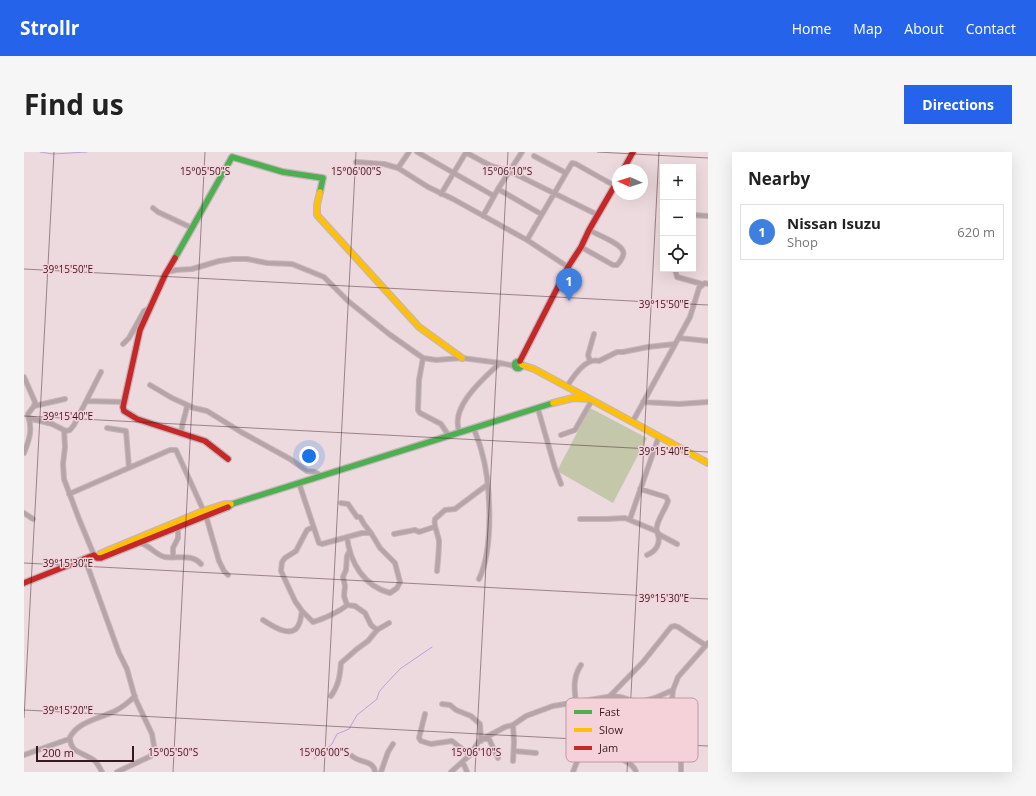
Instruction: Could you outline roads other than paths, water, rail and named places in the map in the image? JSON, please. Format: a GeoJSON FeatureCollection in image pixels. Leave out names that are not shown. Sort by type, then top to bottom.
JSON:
{"type":"FeatureCollection","features":[{"type":"Feature","properties":{"kind":"street"},"geometry":{"type":"LineString","coordinates":[[398,168],[409,152]]}},
{"type":"Feature","properties":{"kind":"street"},"geometry":{"type":"LineString","coordinates":[[417,152],[494,196]]}},
{"type":"Feature","properties":{"kind":"street"},"geometry":{"type":"LineString","coordinates":[[483,216],[498,189],[522,152]]}},
{"type":"Feature","properties":{"kind":"street"},"geometry":{"type":"LineString","coordinates":[[626,164],[633,152]]}},
{"type":"Feature","properties":{"kind":"street"},"geometry":{"type":"LineString","coordinates":[[441,194],[467,153],[496,168],[509,171],[598,215]]}},
{"type":"Feature","properties":{"kind":"street"},"geometry":{"type":"LineString","coordinates":[[534,156],[566,173]]}},
{"type":"Feature","properties":{"kind":"street"},"geometry":{"type":"LineString","coordinates":[[228,459],[205,441],[134,417],[124,411],[124,402],[140,330],[148,309],[167,272],[232,158],[252,162],[283,172],[323,178],[318,195],[317,215],[419,327],[462,358]]}},
{"type":"Feature","properties":{"kind":"street"},"geometry":{"type":"LineString","coordinates":[[356,162],[384,164],[398,168],[428,187],[527,240],[568,267]]}},
{"type":"Feature","properties":{"kind":"street"},"geometry":{"type":"LineString","coordinates":[[527,240],[541,214],[572,164],[574,163],[612,184]]}},
{"type":"Feature","properties":{"kind":"street"},"geometry":{"type":"LineString","coordinates":[[498,189],[541,214]]}},
{"type":"Feature","properties":{"kind":"street"},"geometry":{"type":"LineString","coordinates":[[521,363],[568,267],[581,247],[589,230],[612,191]]}},
{"type":"Feature","properties":{"kind":"street"},"geometry":{"type":"LineString","coordinates":[[153,208],[158,212],[192,228]]}},
{"type":"Feature","properties":{"kind":"street"},"geometry":{"type":"LineString","coordinates":[[696,215],[708,216]]}},
{"type":"Feature","properties":{"kind":"street"},"geometry":{"type":"LineString","coordinates":[[581,247],[615,266],[624,254],[623,250],[619,246],[589,230]]}},
{"type":"Feature","properties":{"kind":"street"},"geometry":{"type":"LineString","coordinates":[[167,272],[192,269],[219,261],[233,259],[292,264],[324,277],[348,301],[389,334],[423,358],[436,360],[462,358],[515,366],[516,362],[521,363],[633,421],[708,463]]}},
{"type":"Feature","properties":{"kind":"street"},"geometry":{"type":"LineString","coordinates":[[676,272],[677,278],[708,284]]}},
{"type":"Feature","properties":{"kind":"street"},"geometry":{"type":"LineString","coordinates":[[633,421],[690,317],[699,288],[702,284]]}},
{"type":"Feature","properties":{"kind":"street"},"geometry":{"type":"LineString","coordinates":[[124,344],[144,311],[148,309]]}},
{"type":"Feature","properties":{"kind":"street"},"geometry":{"type":"LineString","coordinates":[[590,361],[588,355],[594,334]]}},
{"type":"Feature","properties":{"kind":"street"},"geometry":{"type":"LineString","coordinates":[[679,338],[708,340]]}},
{"type":"Feature","properties":{"kind":"street"},"geometry":{"type":"LineString","coordinates":[[567,386],[577,373],[590,361],[599,361],[617,352],[675,344]]}},
{"type":"Feature","properties":{"kind":"street"},"geometry":{"type":"LineString","coordinates":[[423,358],[419,380],[418,410],[420,413],[441,424],[449,436]]}},
{"type":"Feature","properties":{"kind":"street"},"geometry":{"type":"LineString","coordinates":[[460,433],[457,427],[457,420],[466,399],[478,383],[500,363]]}},
{"type":"Feature","properties":{"kind":"street"},"geometry":{"type":"LineString","coordinates":[[27,416],[52,424],[64,430],[70,430],[87,401],[101,372]]}},
{"type":"Feature","properties":{"kind":"street"},"geometry":{"type":"LineString","coordinates":[[24,377],[35,401],[34,406]]}},
{"type":"Feature","properties":{"kind":"street"},"geometry":{"type":"LineString","coordinates":[[150,385],[172,398],[198,409],[207,411],[307,470],[322,476]]}},
{"type":"Feature","properties":{"kind":"street"},"geometry":{"type":"LineString","coordinates":[[96,557],[109,550],[184,522],[225,504],[232,504],[538,409],[552,403],[573,398],[591,399]]}},
{"type":"Feature","properties":{"kind":"street"},"geometry":{"type":"LineString","coordinates":[[27,416],[29,411],[34,406],[65,399]]}},
{"type":"Feature","properties":{"kind":"street"},"geometry":{"type":"LineString","coordinates":[[561,435],[575,430],[591,399]]}},
{"type":"Feature","properties":{"kind":"street"},"geometry":{"type":"LineString","coordinates":[[87,401],[124,402]]}},
{"type":"Feature","properties":{"kind":"street"},"geometry":{"type":"LineString","coordinates":[[643,402],[679,404],[708,402]]}},
{"type":"Feature","properties":{"kind":"street"},"geometry":{"type":"LineString","coordinates":[[181,434],[181,428],[186,417],[188,405]]}},
{"type":"Feature","properties":{"kind":"street"},"geometry":{"type":"LineString","coordinates":[[538,409],[561,484]]}},
{"type":"Feature","properties":{"kind":"street"},"geometry":{"type":"LineString","coordinates":[[24,452],[30,432],[31,422],[27,416]]}},
{"type":"Feature","properties":{"kind":"street"},"geometry":{"type":"LineString","coordinates":[[107,428],[125,430],[129,468]]}},
{"type":"Feature","properties":{"kind":"street"},"geometry":{"type":"LineString","coordinates":[[474,429],[481,450],[487,485],[489,509],[488,540],[484,567],[479,579]]}},
{"type":"Feature","properties":{"kind":"street"},"geometry":{"type":"LineString","coordinates":[[64,430],[65,447],[63,457],[63,473],[69,494],[96,557]]}},
{"type":"Feature","properties":{"kind":"street"},"geometry":{"type":"LineString","coordinates":[[630,519],[659,436]]}},
{"type":"Feature","properties":{"kind":"street"},"geometry":{"type":"LineString","coordinates":[[69,494],[170,450],[176,450],[204,514],[219,561],[228,574]]}},
{"type":"Feature","properties":{"kind":"street"},"geometry":{"type":"LineString","coordinates":[[299,483],[319,543],[322,544],[362,532],[371,533]]}},
{"type":"Feature","properties":{"kind":"street"},"geometry":{"type":"LineString","coordinates":[[437,571],[439,540],[434,527],[436,517],[445,510],[455,509],[487,485]]}},
{"type":"Feature","properties":{"kind":"street"},"geometry":{"type":"LineString","coordinates":[[640,489],[666,497],[668,501],[657,526],[656,531],[659,541],[656,549],[647,555]]}},
{"type":"Feature","properties":{"kind":"street"},"geometry":{"type":"LineString","coordinates":[[341,504],[348,504],[357,517],[360,517],[380,548],[396,563],[400,582],[397,588],[390,593],[374,587],[362,575],[349,552],[347,537]]}},
{"type":"Feature","properties":{"kind":"street"},"geometry":{"type":"LineString","coordinates":[[24,513],[33,519]]}},
{"type":"Feature","properties":{"kind":"street"},"geometry":{"type":"LineString","coordinates":[[580,519],[630,519],[656,531],[677,544]]}},
{"type":"Feature","properties":{"kind":"street"},"geometry":{"type":"LineString","coordinates":[[24,583],[85,559],[96,557],[102,558],[178,527],[184,522]]}},
{"type":"Feature","properties":{"kind":"street"},"geometry":{"type":"LineString","coordinates":[[173,557],[173,551],[178,538],[178,527]]}},
{"type":"Feature","properties":{"kind":"street"},"geometry":{"type":"LineString","coordinates":[[313,527],[307,530],[296,551],[285,558],[282,562],[280,567],[282,574],[293,598],[311,621],[315,622],[344,608],[346,605]]}},
{"type":"Feature","properties":{"kind":"street"},"geometry":{"type":"LineString","coordinates":[[394,534],[415,530],[419,532],[434,527]]}},
{"type":"Feature","properties":{"kind":"street"},"geometry":{"type":"LineString","coordinates":[[138,543],[147,545],[162,557],[197,559],[201,564]]}},
{"type":"Feature","properties":{"kind":"street"},"geometry":{"type":"LineString","coordinates":[[346,605],[343,577],[346,570],[347,556],[349,552]]}},
{"type":"Feature","properties":{"kind":"street"},"geometry":{"type":"LineString","coordinates":[[85,559],[119,653],[127,668],[135,696],[153,737],[153,752],[150,757],[117,772]]}},
{"type":"Feature","properties":{"kind":"street"},"geometry":{"type":"LineString","coordinates":[[346,605],[355,606],[365,613],[371,624],[378,630]]}},
{"type":"Feature","properties":{"kind":"street"},"geometry":{"type":"LineString","coordinates":[[263,620],[281,630],[294,630],[299,625],[302,611]]}},
{"type":"Feature","properties":{"kind":"street"},"geometry":{"type":"LineString","coordinates":[[331,696],[336,690],[341,663],[357,649],[368,642],[378,630],[389,623]]}},
{"type":"Feature","properties":{"kind":"street"},"geometry":{"type":"LineString","coordinates":[[609,697],[643,662],[671,627],[675,626],[706,644],[678,676],[673,690],[672,698]]}},
{"type":"Feature","properties":{"kind":"street"},"geometry":{"type":"LineString","coordinates":[[576,698],[574,684],[577,671],[581,665]]}},
{"type":"Feature","properties":{"kind":"street"},"geometry":{"type":"LineString","coordinates":[[656,698],[673,690]]}},
{"type":"Feature","properties":{"kind":"street"},"geometry":{"type":"LineString","coordinates":[[102,772],[93,759],[81,755],[74,748],[70,743],[70,739],[73,733],[84,723],[101,718],[125,705],[135,696]]}},
{"type":"Feature","properties":{"kind":"street"},"geometry":{"type":"LineString","coordinates":[[602,698],[618,696],[624,698]]}},
{"type":"Feature","properties":{"kind":"street"},"geometry":{"type":"LineString","coordinates":[[442,704],[450,705],[456,710],[471,716],[480,724],[480,742]]}},
{"type":"Feature","properties":{"kind":"street"},"geometry":{"type":"LineString","coordinates":[[480,742],[504,727],[513,725],[526,716],[553,706],[566,704]]}},
{"type":"Feature","properties":{"kind":"street"},"geometry":{"type":"LineString","coordinates":[[425,714],[419,738],[421,741],[431,744],[452,741],[470,755]]}},
{"type":"Feature","properties":{"kind":"street"},"geometry":{"type":"LineString","coordinates":[[513,725],[513,761]]}},
{"type":"Feature","properties":{"kind":"street"},"geometry":{"type":"LineString","coordinates":[[451,772],[470,755],[480,742],[486,738],[488,739],[498,758]]}},
{"type":"Feature","properties":{"kind":"street"},"geometry":{"type":"LineString","coordinates":[[24,755],[70,739]]}},
{"type":"Feature","properties":{"kind":"street"},"geometry":{"type":"LineString","coordinates":[[381,772],[388,752],[393,744]]}},
{"type":"Feature","properties":{"kind":"street"},"geometry":{"type":"LineString","coordinates":[[514,751],[536,752]]}},
{"type":"Feature","properties":{"kind":"street"},"geometry":{"type":"LineString","coordinates":[[352,756],[372,765],[375,768],[375,772]]}},
{"type":"Feature","properties":{"kind":"street"},"geometry":{"type":"LineString","coordinates":[[573,772],[577,762]]}},
{"type":"Feature","properties":{"kind":"street"},"geometry":{"type":"LineString","coordinates":[[627,762],[633,766],[636,772]]}},
{"type":"Feature","properties":{"kind":"street"},"geometry":{"type":"LineString","coordinates":[[461,764],[464,765],[467,772]]}},
{"type":"Feature","properties":{"kind":"waterway"},"geometry":{"type":"LineString","coordinates":[[40,152],[53,154],[87,152]]}},
{"type":"Feature","properties":{"kind":"waterway"},"geometry":{"type":"LineString","coordinates":[[314,759],[332,744],[337,734],[349,729],[357,715],[377,699],[379,692],[400,669],[432,647]]}},
{"type":"Feature","properties":{"kind":"place","name":"Nissan Isuzu"},"geometry":{"type":"Point","coordinates":[569,301]}}]}
